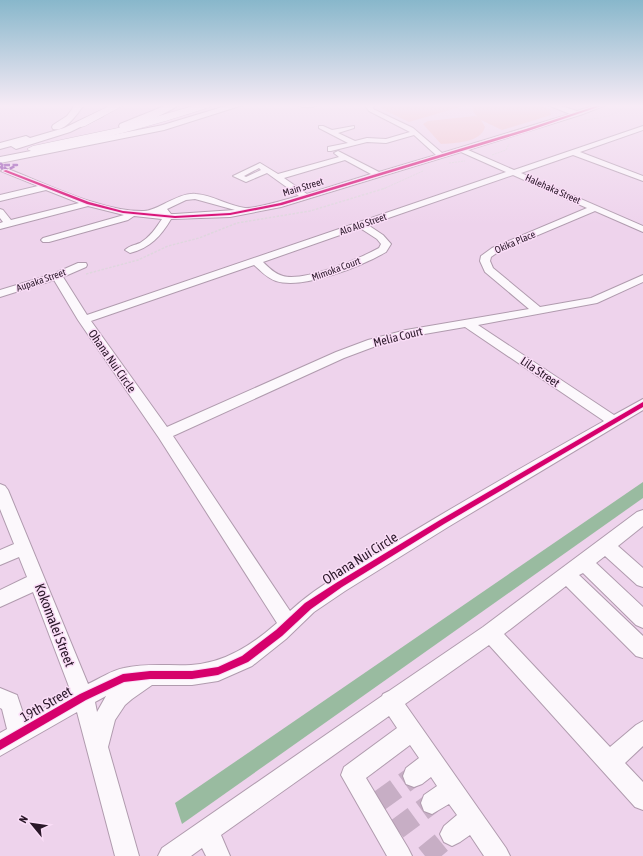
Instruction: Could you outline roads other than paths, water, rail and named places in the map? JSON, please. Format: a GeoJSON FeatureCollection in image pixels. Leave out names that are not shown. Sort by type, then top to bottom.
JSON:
{"type":"FeatureCollection","features":[{"type":"Feature","properties":{"kind":"highway"},"geometry":{"type":"LineString","coordinates":[[33,149],[58,145]]}},
{"type":"Feature","properties":{"kind":"main road"},"geometry":{"type":"LineString","coordinates":[[0,149],[15,145]]}},
{"type":"Feature","properties":{"kind":"main road"},"geometry":{"type":"LineString","coordinates":[[0,156],[48,145]]}},
{"type":"Feature","properties":{"kind":"main road"},"geometry":{"type":"LineString","coordinates":[[0,160],[76,145]]}},
{"type":"Feature","properties":{"kind":"street"},"geometry":{"type":"LineString","coordinates":[[347,145],[331,149],[378,175]]}},
{"type":"Feature","properties":{"kind":"street"},"geometry":{"type":"LineString","coordinates":[[427,145],[442,160]]}},
{"type":"Feature","properties":{"kind":"street","name":"Main Street"},"geometry":{"type":"LineString","coordinates":[[229,211],[247,211],[306,197],[378,175],[442,160],[462,150],[480,145]]}},
{"type":"Feature","properties":{"kind":"street","name":"Alo Alo Street"},"geometry":{"type":"LineString","coordinates":[[84,320],[594,145]]}},
{"type":"Feature","properties":{"kind":"street","name":"Halehaka Street"},"geometry":{"type":"LineString","coordinates":[[462,150],[643,229]]}},
{"type":"Feature","properties":{"kind":"street"},"geometry":{"type":"LineString","coordinates":[[573,152],[643,179]]}},
{"type":"Feature","properties":{"kind":"street"},"geometry":{"type":"LineString","coordinates":[[277,177],[346,157]]}},
{"type":"Feature","properties":{"kind":"street"},"geometry":{"type":"LineString","coordinates":[[267,170],[246,180],[237,177],[238,174],[260,165],[306,197]]}},
{"type":"Feature","properties":{"kind":"street"},"geometry":{"type":"LineString","coordinates":[[5,171],[88,203],[132,213],[146,215],[229,211]]}},
{"type":"Feature","properties":{"kind":"street"},"geometry":{"type":"LineString","coordinates":[[0,198],[46,187]]}},
{"type":"Feature","properties":{"kind":"street"},"geometry":{"type":"LineString","coordinates":[[130,250],[152,240],[166,213],[184,198],[195,196],[229,211]]}},
{"type":"Feature","properties":{"kind":"street"},"geometry":{"type":"LineString","coordinates":[[0,212],[4,225],[88,203]]}},
{"type":"Feature","properties":{"kind":"street","name":"Okika Place"},"geometry":{"type":"LineString","coordinates":[[538,311],[489,270],[485,261],[486,256],[494,250],[595,208]]}},
{"type":"Feature","properties":{"kind":"street"},"geometry":{"type":"LineString","coordinates":[[46,240],[125,218],[132,213]]}},
{"type":"Feature","properties":{"kind":"street"},"geometry":{"type":"LineString","coordinates":[[628,222],[638,218]]}},
{"type":"Feature","properties":{"kind":"street","name":"Mimoka Court"},"geometry":{"type":"LineString","coordinates":[[255,261],[279,279],[291,281],[307,280],[383,250],[386,244],[383,239],[361,225]]}},
{"type":"Feature","properties":{"kind":"street","name":"Aupaka Street"},"geometry":{"type":"LineString","coordinates":[[0,294],[57,276],[82,270]]}},
{"type":"Feature","properties":{"kind":"street","name":"Ohana Nui Circle"},"geometry":{"type":"LineString","coordinates":[[57,276],[84,320],[164,434],[288,624]]}},
{"type":"Feature","properties":{"kind":"street","name":"Melia Court"},"geometry":{"type":"LineString","coordinates":[[164,434],[340,355],[372,343],[406,334],[593,301],[609,295],[643,278]]}},
{"type":"Feature","properties":{"kind":"street","name":"Lila Street"},"geometry":{"type":"LineString","coordinates":[[467,323],[614,421]]}},
{"type":"Feature","properties":{"kind":"street","name":"Ohana Nui Circle"},"geometry":{"type":"LineString","coordinates":[[82,697],[123,678],[150,675],[192,675],[218,671],[245,659],[264,645],[308,606],[339,585],[442,522],[643,404]]}},
{"type":"Feature","properties":{"kind":"street","name":"Kokomalei Street"},"geometry":{"type":"LineString","coordinates":[[1,493],[24,547],[82,697],[127,856]]}},
{"type":"Feature","properties":{"kind":"street"},"geometry":{"type":"LineString","coordinates":[[170,856],[390,701],[490,633],[643,517]]}},
{"type":"Feature","properties":{"kind":"street"},"geometry":{"type":"LineString","coordinates":[[605,545],[643,579]]}},
{"type":"Feature","properties":{"kind":"street"},"geometry":{"type":"LineString","coordinates":[[0,558],[24,547]]}},
{"type":"Feature","properties":{"kind":"street"},"geometry":{"type":"LineString","coordinates":[[583,562],[643,619]]}},
{"type":"Feature","properties":{"kind":"street"},"geometry":{"type":"LineString","coordinates":[[567,575],[643,649]]}},
{"type":"Feature","properties":{"kind":"street"},"geometry":{"type":"LineString","coordinates":[[0,599],[37,581]]}},
{"type":"Feature","properties":{"kind":"street"},"geometry":{"type":"LineString","coordinates":[[490,633],[643,799]]}},
{"type":"Feature","properties":{"kind":"street"},"geometry":{"type":"LineString","coordinates":[[97,748],[103,720],[112,705],[126,690],[150,675]]}},
{"type":"Feature","properties":{"kind":"street","name":"19th Street"},"geometry":{"type":"LineString","coordinates":[[0,745],[82,697]]}},
{"type":"Feature","properties":{"kind":"street"},"geometry":{"type":"LineString","coordinates":[[0,698],[10,702],[19,733]]}},
{"type":"Feature","properties":{"kind":"street"},"geometry":{"type":"LineString","coordinates":[[390,701],[412,730],[472,818],[492,854]]}},
{"type":"Feature","properties":{"kind":"street"},"geometry":{"type":"LineString","coordinates":[[400,856],[392,832],[375,804],[352,775],[412,730]]}},
{"type":"Feature","properties":{"kind":"street"},"geometry":{"type":"LineString","coordinates":[[610,762],[643,732]]}},
{"type":"Feature","properties":{"kind":"street"},"geometry":{"type":"LineString","coordinates":[[414,776],[433,761]]}},
{"type":"Feature","properties":{"kind":"street"},"geometry":{"type":"LineString","coordinates":[[432,803],[452,789]]}},
{"type":"Feature","properties":{"kind":"street"},"geometry":{"type":"LineString","coordinates":[[452,834],[472,818]]}},
{"type":"Feature","properties":{"kind":"street"},"geometry":{"type":"LineString","coordinates":[[207,831],[218,856]]}},
{"type":"Feature","properties":{"kind":"tunnel"},"geometry":{"type":"LineString","coordinates":[[379,801],[414,776]]}},
{"type":"Feature","properties":{"kind":"tunnel"},"geometry":{"type":"LineString","coordinates":[[397,829],[432,803]]}},
{"type":"Feature","properties":{"kind":"tunnel"},"geometry":{"type":"LineString","coordinates":[[425,856],[452,834]]}}]}
